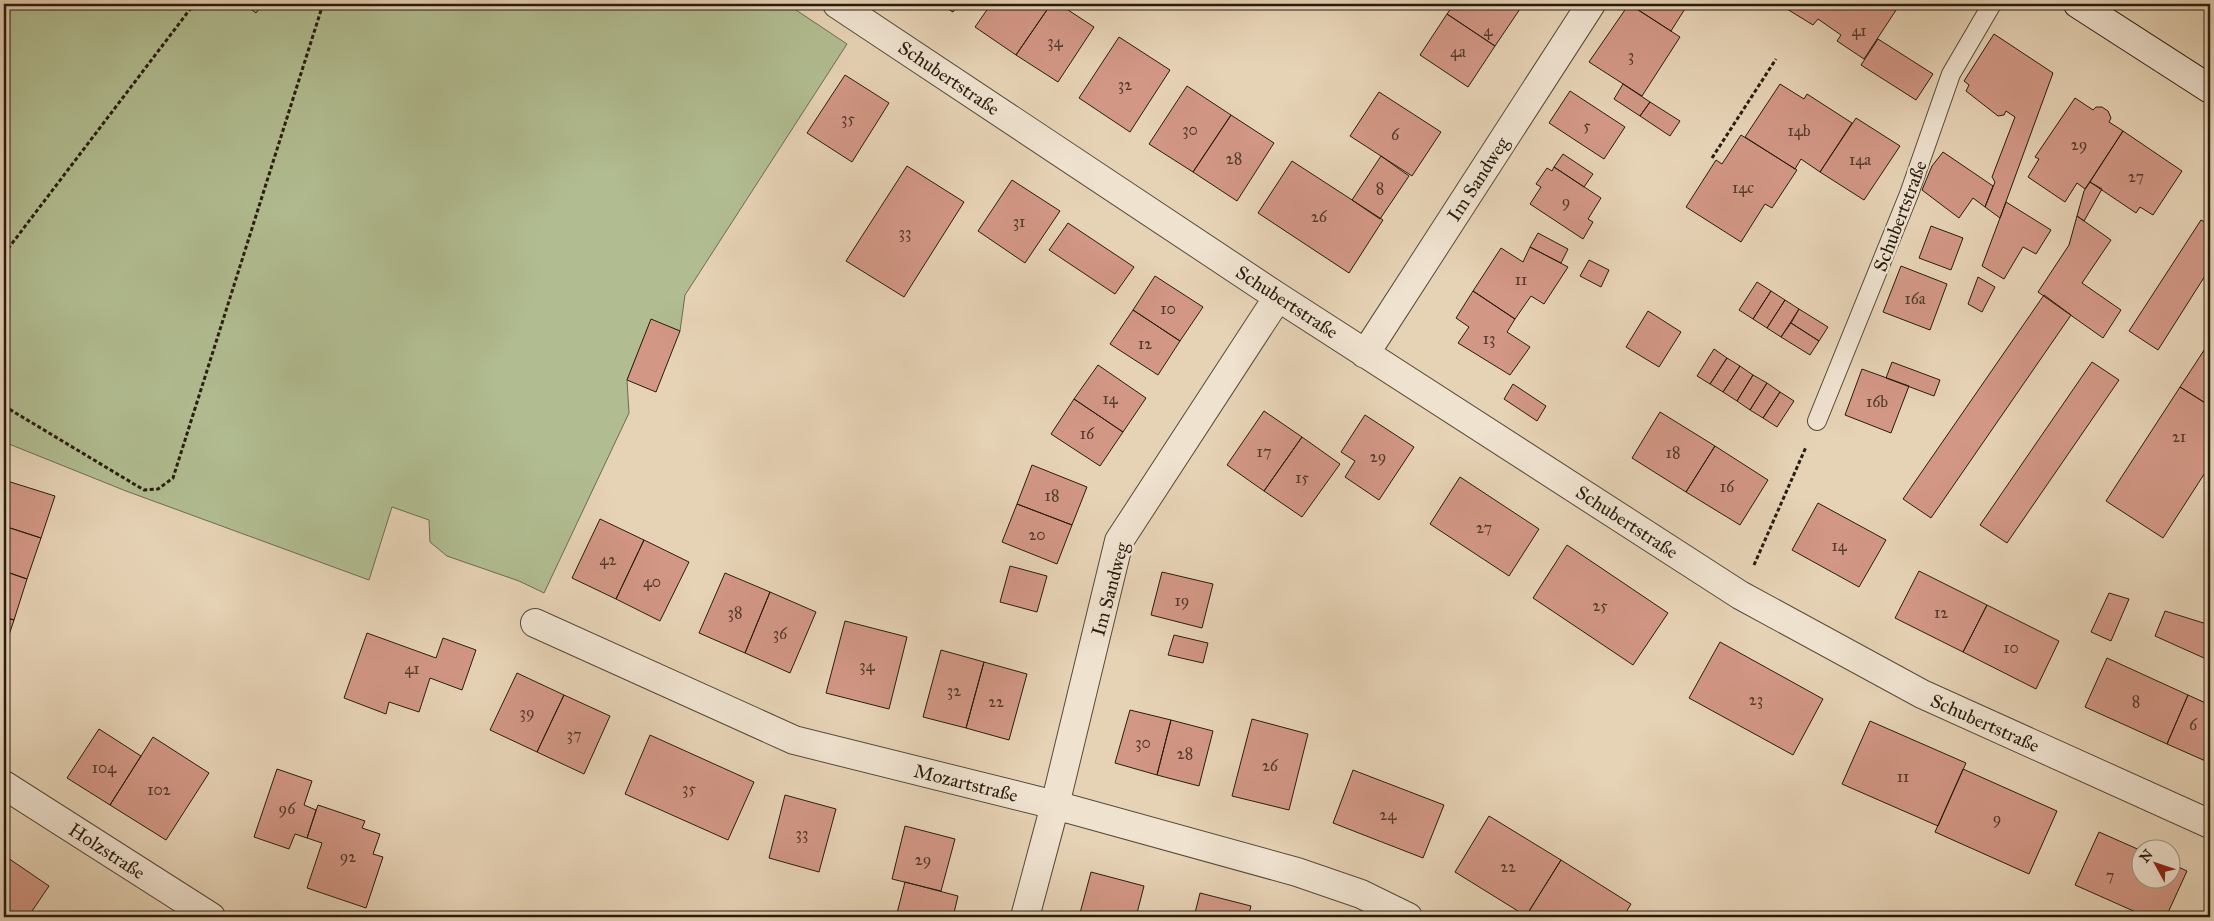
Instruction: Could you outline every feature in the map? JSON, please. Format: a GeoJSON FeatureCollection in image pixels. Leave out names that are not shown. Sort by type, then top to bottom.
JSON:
{"type":"FeatureCollection","features":[{"type":"Feature","properties":{"kind":"street","name":"Schubertstraße"},"geometry":{"type":"LineString","coordinates":[[837,4],[1278,297],[1740,596],[1922,694],[2210,824]]}},
{"type":"Feature","properties":{"kind":"street","name":"Im Sandweg"},"geometry":{"type":"LineString","coordinates":[[1366,354],[1591,4]]}},
{"type":"Feature","properties":{"kind":"street"},"geometry":{"type":"LineString","coordinates":[[2078,4],[2210,89]]}},
{"type":"Feature","properties":{"kind":"street","name":"Im Sandweg"},"geometry":{"type":"LineString","coordinates":[[1025,917],[1055,805],[1119,542],[1278,297]]}},
{"type":"Feature","properties":{"kind":"street","name":"Mozartstraße"},"geometry":{"type":"LineString","coordinates":[[535,623],[794,740],[1055,805],[1297,872],[1361,894],[1408,917]]}},
{"type":"Feature","properties":{"kind":"street","name":"Holzstraße"},"geometry":{"type":"LineString","coordinates":[[4,785],[211,917]]}},
{"type":"Feature","properties":{"kind":"lane","name":"Schubertstraße"},"geometry":{"type":"LineString","coordinates":[[1817,421],[1909,194],[1951,74],[1992,4]]}},
{"type":"Feature","properties":{"kind":"path"},"geometry":{"type":"LineString","coordinates":[[4,254],[194,4]]}},
{"type":"Feature","properties":{"kind":"path"},"geometry":{"type":"LineString","coordinates":[[4,406],[144,490],[158,489],[173,478],[323,4]]}},
{"type":"Feature","properties":{"kind":"path"},"geometry":{"type":"LineString","coordinates":[[1712,158],[1776,58]]}},
{"type":"Feature","properties":{"kind":"path"},"geometry":{"type":"LineString","coordinates":[[1740,596],[1817,421]]}},
{"type":"Feature","properties":{"kind":"green space"},"geometry":{"type":"Polygon","coordinates":[[[4,4],[787,4],[847,44],[685,295],[680,331],[651,320],[627,380],[629,413],[544,593],[519,581],[447,556],[430,542],[429,520],[392,507],[369,580],[126,491],[4,442],[4,4]]]}},
{"type":"Feature","properties":{"kind":"building"},"geometry":{"type":"Polygon","coordinates":[[[244,4],[263,4],[256,13],[244,4]]]}},
{"type":"Feature","properties":{"kind":"building"},"geometry":{"type":"Polygon","coordinates":[[[939,4],[959,4],[953,12],[939,4]]]}},
{"type":"Feature","properties":{"kind":"building"},"geometry":{"type":"Polygon","coordinates":[[[991,4],[1051,4],[1016,55],[975,27],[991,4]]]}},
{"type":"Feature","properties":{"kind":"building"},"geometry":{"type":"Polygon","coordinates":[[[1051,4],[1059,4],[1094,27],[1058,82],[1016,55],[1051,4]]]}},
{"type":"Feature","properties":{"kind":"building"},"geometry":{"type":"Polygon","coordinates":[[[1454,4],[1518,4],[1522,6],[1495,46],[1447,14],[1454,4]]]}},
{"type":"Feature","properties":{"kind":"building"},"geometry":{"type":"Polygon","coordinates":[[[1629,4],[1688,4],[1671,31],[1629,4]]]}},
{"type":"Feature","properties":{"kind":"building"},"geometry":{"type":"Polygon","coordinates":[[[1629,4],[1680,37],[1642,96],[1589,62],[1629,4]]]}},
{"type":"Feature","properties":{"kind":"building"},"geometry":{"type":"Polygon","coordinates":[[[1791,4],[1900,4],[1864,59],[1837,41],[1841,35],[1818,19],[1813,25],[1787,9],[1791,4]]]}},
{"type":"Feature","properties":{"kind":"building"},"geometry":{"type":"Polygon","coordinates":[[[1447,14],[1495,46],[1468,87],[1420,55],[1447,14]]]}},
{"type":"Feature","properties":{"kind":"building"},"geometry":{"type":"Polygon","coordinates":[[[1994,34],[2053,73],[2000,218],[1985,207],[1995,182],[1992,177],[2015,117],[2006,111],[2004,115],[1998,116],[1966,91],[1969,85],[1964,81],[1994,34]]]}},
{"type":"Feature","properties":{"kind":"building"},"geometry":{"type":"Polygon","coordinates":[[[1119,37],[1170,70],[1130,132],[1079,98],[1119,37]]]}},
{"type":"Feature","properties":{"kind":"building"},"geometry":{"type":"Polygon","coordinates":[[[1878,39],[1933,74],[1916,100],[1861,65],[1878,39]]]}},
{"type":"Feature","properties":{"kind":"building"},"geometry":{"type":"Polygon","coordinates":[[[845,75],[889,103],[852,162],[807,133],[845,75]]]}},
{"type":"Feature","properties":{"kind":"building"},"geometry":{"type":"Polygon","coordinates":[[[1623,84],[1650,102],[1640,116],[1614,99],[1623,84]]]}},
{"type":"Feature","properties":{"kind":"building"},"geometry":{"type":"Polygon","coordinates":[[[1780,84],[1804,99],[1807,94],[1852,123],[1820,172],[1801,159],[1795,169],[1745,137],[1780,84]]]}},
{"type":"Feature","properties":{"kind":"building"},"geometry":{"type":"Polygon","coordinates":[[[1187,86],[1231,115],[1193,172],[1149,144],[1187,86]]]}},
{"type":"Feature","properties":{"kind":"building"},"geometry":{"type":"Polygon","coordinates":[[[1570,91],[1625,127],[1604,159],[1549,123],[1570,91]]]}},
{"type":"Feature","properties":{"kind":"building"},"geometry":{"type":"Polygon","coordinates":[[[1379,92],[1441,132],[1412,176],[1350,136],[1379,92]]]}},
{"type":"Feature","properties":{"kind":"building"},"geometry":{"type":"Polygon","coordinates":[[[2075,98],[2093,110],[2096,107],[2102,107],[2108,111],[2111,118],[2109,122],[2123,131],[2085,189],[2077,183],[2065,202],[2028,177],[2039,159],[2035,157],[2075,98]]]}},
{"type":"Feature","properties":{"kind":"building"},"geometry":{"type":"Polygon","coordinates":[[[1650,102],[1680,121],[1670,136],[1640,116],[1650,102]]]}},
{"type":"Feature","properties":{"kind":"building"},"geometry":{"type":"Polygon","coordinates":[[[1231,115],[1274,143],[1237,201],[1193,172],[1231,115]]]}},
{"type":"Feature","properties":{"kind":"building"},"geometry":{"type":"Polygon","coordinates":[[[1856,118],[1900,146],[1864,200],[1820,172],[1856,118]]]}},
{"type":"Feature","properties":{"kind":"building"},"geometry":{"type":"Polygon","coordinates":[[[2123,131],[2182,171],[2153,215],[2140,207],[2136,213],[2090,182],[2123,131]]]}},
{"type":"Feature","properties":{"kind":"building"},"geometry":{"type":"Polygon","coordinates":[[[1741,135],[1797,170],[1772,208],[1765,204],[1741,242],[1686,207],[1716,160],[1722,164],[1741,135]]]}},
{"type":"Feature","properties":{"kind":"building"},"geometry":{"type":"Polygon","coordinates":[[[1943,152],[1993,186],[1985,207],[1973,198],[1959,218],[1922,190],[1932,166],[1943,152]]]}},
{"type":"Feature","properties":{"kind":"building"},"geometry":{"type":"Polygon","coordinates":[[[1563,154],[1593,174],[1584,187],[1554,167],[1563,154]]]}},
{"type":"Feature","properties":{"kind":"building"},"geometry":{"type":"Polygon","coordinates":[[[1381,156],[1409,176],[1380,219],[1352,200],[1381,156]]]}},
{"type":"Feature","properties":{"kind":"building"},"geometry":{"type":"Polygon","coordinates":[[[1292,161],[1383,220],[1349,273],[1258,213],[1292,161]]]}},
{"type":"Feature","properties":{"kind":"building"},"geometry":{"type":"Polygon","coordinates":[[[907,166],[964,202],[904,297],[846,261],[907,166]]]}},
{"type":"Feature","properties":{"kind":"building"},"geometry":{"type":"Polygon","coordinates":[[[1554,167],[1601,198],[1588,219],[1593,222],[1583,239],[1530,204],[1541,187],[1536,184],[1547,168],[1552,171],[1554,167]]]}},
{"type":"Feature","properties":{"kind":"building"},"geometry":{"type":"Polygon","coordinates":[[[1012,180],[1060,211],[1025,263],[978,231],[1012,180]]]}},
{"type":"Feature","properties":{"kind":"building"},"geometry":{"type":"Polygon","coordinates":[[[2090,182],[2102,189],[2084,221],[2077,216],[2084,191],[2090,182]]]}},
{"type":"Feature","properties":{"kind":"building"},"geometry":{"type":"Polygon","coordinates":[[[2006,202],[2051,230],[2036,254],[2023,247],[2004,279],[1982,266],[2006,202]]]}},
{"type":"Feature","properties":{"kind":"building"},"geometry":{"type":"Polygon","coordinates":[[[2077,216],[2111,240],[2082,283],[2121,310],[2103,338],[2038,292],[2069,245],[2077,216]]]}},
{"type":"Feature","properties":{"kind":"building"},"geometry":{"type":"Polygon","coordinates":[[[2201,220],[2210,225],[2210,268],[2158,350],[2129,331],[2201,220]]]}},
{"type":"Feature","properties":{"kind":"building"},"geometry":{"type":"Polygon","coordinates":[[[1068,223],[1134,267],[1115,294],[1049,250],[1068,223]]]}},
{"type":"Feature","properties":{"kind":"building"},"geometry":{"type":"Polygon","coordinates":[[[1931,226],[1963,238],[1951,270],[1919,258],[1931,226]]]}},
{"type":"Feature","properties":{"kind":"building"},"geometry":{"type":"Polygon","coordinates":[[[1538,233],[1568,249],[1561,263],[1530,247],[1538,233]]]}},
{"type":"Feature","properties":{"kind":"building"},"geometry":{"type":"Polygon","coordinates":[[[1530,247],[1568,267],[1544,304],[1531,296],[1515,319],[1473,291],[1501,248],[1523,262],[1530,247]]]}},
{"type":"Feature","properties":{"kind":"building"},"geometry":{"type":"Polygon","coordinates":[[[1589,260],[1609,270],[1601,287],[1580,276],[1589,260]]]}},
{"type":"Feature","properties":{"kind":"building"},"geometry":{"type":"Polygon","coordinates":[[[1901,266],[1947,284],[1930,330],[1883,312],[1901,266]]]}},
{"type":"Feature","properties":{"kind":"building"},"geometry":{"type":"Polygon","coordinates":[[[1155,276],[1203,307],[1180,341],[1133,310],[1155,276]]]}},
{"type":"Feature","properties":{"kind":"building"},"geometry":{"type":"Polygon","coordinates":[[[1978,277],[1995,287],[1982,312],[1968,304],[1978,277]]]}},
{"type":"Feature","properties":{"kind":"building"},"geometry":{"type":"Polygon","coordinates":[[[1757,282],[1771,291],[1753,319],[1739,310],[1757,282]]]}},
{"type":"Feature","properties":{"kind":"building"},"geometry":{"type":"Polygon","coordinates":[[[1473,291],[1515,319],[1507,332],[1530,347],[1510,375],[1458,343],[1469,327],[1456,318],[1473,291]]]}},
{"type":"Feature","properties":{"kind":"building"},"geometry":{"type":"Polygon","coordinates":[[[1771,291],[1785,300],[1767,328],[1753,319],[1771,291]]]}},
{"type":"Feature","properties":{"kind":"building"},"geometry":{"type":"Polygon","coordinates":[[[2044,295],[2071,315],[1931,518],[1903,499],[2044,295]]]}},
{"type":"Feature","properties":{"kind":"building"},"geometry":{"type":"Polygon","coordinates":[[[1785,300],[1799,309],[1781,337],[1767,328],[1785,300]]]}},
{"type":"Feature","properties":{"kind":"building"},"geometry":{"type":"Polygon","coordinates":[[[1799,309],[1828,327],[1819,341],[1791,323],[1799,309]]]}},
{"type":"Feature","properties":{"kind":"building"},"geometry":{"type":"Polygon","coordinates":[[[1133,310],[1180,341],[1158,375],[1110,344],[1133,310]]]}},
{"type":"Feature","properties":{"kind":"building"},"geometry":{"type":"Polygon","coordinates":[[[1648,311],[1681,332],[1659,367],[1626,347],[1648,311]]]}},
{"type":"Feature","properties":{"kind":"building"},"geometry":{"type":"Polygon","coordinates":[[[651,319],[680,331],[656,392],[627,380],[651,319]]]}},
{"type":"Feature","properties":{"kind":"building"},"geometry":{"type":"Polygon","coordinates":[[[1791,323],[1819,341],[1810,355],[1781,337],[1791,323]]]}},
{"type":"Feature","properties":{"kind":"building"},"geometry":{"type":"Polygon","coordinates":[[[2210,341],[2210,406],[2180,387],[2210,341]]]}},
{"type":"Feature","properties":{"kind":"building"},"geometry":{"type":"Polygon","coordinates":[[[1714,349],[1727,358],[1710,384],[1697,376],[1714,349]]]}},
{"type":"Feature","properties":{"kind":"building"},"geometry":{"type":"Polygon","coordinates":[[[1727,358],[1740,366],[1723,392],[1710,384],[1727,358]]]}},
{"type":"Feature","properties":{"kind":"building"},"geometry":{"type":"Polygon","coordinates":[[[1892,362],[1940,380],[1934,396],[1886,378],[1892,362]]]}},
{"type":"Feature","properties":{"kind":"building"},"geometry":{"type":"Polygon","coordinates":[[[2092,362],[2119,380],[2007,543],[1980,525],[2092,362]]]}},
{"type":"Feature","properties":{"kind":"building"},"geometry":{"type":"Polygon","coordinates":[[[1098,365],[1146,398],[1123,432],[1074,399],[1098,365]]]}},
{"type":"Feature","properties":{"kind":"building"},"geometry":{"type":"Polygon","coordinates":[[[1740,366],[1753,375],[1737,401],[1723,392],[1740,366]]]}},
{"type":"Feature","properties":{"kind":"building"},"geometry":{"type":"Polygon","coordinates":[[[1862,369],[1909,386],[1891,433],[1845,415],[1862,369]]]}},
{"type":"Feature","properties":{"kind":"building"},"geometry":{"type":"Polygon","coordinates":[[[1753,375],[1767,383],[1750,410],[1737,401],[1753,375]]]}},
{"type":"Feature","properties":{"kind":"building"},"geometry":{"type":"Polygon","coordinates":[[[1767,383],[1780,392],[1763,418],[1750,410],[1767,383]]]}},
{"type":"Feature","properties":{"kind":"building"},"geometry":{"type":"Polygon","coordinates":[[[1513,384],[1546,406],[1537,421],[1504,399],[1513,384]]]}},
{"type":"Feature","properties":{"kind":"building"},"geometry":{"type":"Polygon","coordinates":[[[2180,387],[2210,406],[2210,465],[2163,538],[2106,501],[2180,387]]]}},
{"type":"Feature","properties":{"kind":"building"},"geometry":{"type":"Polygon","coordinates":[[[1780,392],[1794,401],[1777,427],[1763,418],[1780,392]]]}},
{"type":"Feature","properties":{"kind":"building"},"geometry":{"type":"Polygon","coordinates":[[[1074,399],[1123,432],[1100,466],[1051,434],[1074,399]]]}},
{"type":"Feature","properties":{"kind":"building"},"geometry":{"type":"Polygon","coordinates":[[[1264,411],[1302,437],[1264,491],[1227,465],[1264,411]]]}},
{"type":"Feature","properties":{"kind":"building"},"geometry":{"type":"Polygon","coordinates":[[[1660,412],[1715,446],[1686,492],[1632,458],[1660,412]]]}},
{"type":"Feature","properties":{"kind":"building"},"geometry":{"type":"Polygon","coordinates":[[[1365,415],[1414,447],[1379,500],[1345,477],[1355,461],[1341,452],[1365,415]]]}},
{"type":"Feature","properties":{"kind":"building"},"geometry":{"type":"Polygon","coordinates":[[[1302,437],[1340,464],[1302,517],[1264,491],[1302,437]]]}},
{"type":"Feature","properties":{"kind":"building"},"geometry":{"type":"Polygon","coordinates":[[[1715,446],[1768,480],[1740,525],[1686,492],[1715,446]]]}},
{"type":"Feature","properties":{"kind":"building"},"geometry":{"type":"Polygon","coordinates":[[[1032,465],[1087,487],[1072,525],[1017,504],[1032,465]]]}},
{"type":"Feature","properties":{"kind":"building"},"geometry":{"type":"Polygon","coordinates":[[[1460,477],[1539,529],[1509,576],[1430,524],[1460,477]]]}},
{"type":"Feature","properties":{"kind":"building"},"geometry":{"type":"Polygon","coordinates":[[[4,480],[55,496],[41,538],[4,526],[4,480]]]}},
{"type":"Feature","properties":{"kind":"building"},"geometry":{"type":"Polygon","coordinates":[[[1818,503],[1886,540],[1859,587],[1792,550],[1818,503]]]}},
{"type":"Feature","properties":{"kind":"building"},"geometry":{"type":"Polygon","coordinates":[[[1017,504],[1072,525],[1057,564],[1002,542],[1017,504]]]}},
{"type":"Feature","properties":{"kind":"building"},"geometry":{"type":"Polygon","coordinates":[[[600,519],[644,540],[616,599],[572,578],[600,519]]]}},
{"type":"Feature","properties":{"kind":"building"},"geometry":{"type":"Polygon","coordinates":[[[4,526],[41,538],[27,579],[4,571],[4,526]]]}},
{"type":"Feature","properties":{"kind":"building"},"geometry":{"type":"Polygon","coordinates":[[[644,540],[689,562],[660,621],[616,599],[644,540]]]}},
{"type":"Feature","properties":{"kind":"building"},"geometry":{"type":"Polygon","coordinates":[[[1567,545],[1668,613],[1633,665],[1533,598],[1567,545]]]}},
{"type":"Feature","properties":{"kind":"building"},"geometry":{"type":"Polygon","coordinates":[[[1010,566],[1047,576],[1037,612],[1000,602],[1010,566]]]}},
{"type":"Feature","properties":{"kind":"building"},"geometry":{"type":"Polygon","coordinates":[[[4,571],[27,579],[14,620],[4,617],[4,571]]]}},
{"type":"Feature","properties":{"kind":"building"},"geometry":{"type":"Polygon","coordinates":[[[1919,571],[1987,605],[1963,652],[1895,618],[1919,571]]]}},
{"type":"Feature","properties":{"kind":"building"},"geometry":{"type":"Polygon","coordinates":[[[1162,572],[1213,584],[1202,628],[1151,615],[1162,572]]]}},
{"type":"Feature","properties":{"kind":"building"},"geometry":{"type":"Polygon","coordinates":[[[725,573],[770,592],[745,653],[699,633],[725,573]]]}},
{"type":"Feature","properties":{"kind":"building"},"geometry":{"type":"Polygon","coordinates":[[[770,592],[816,612],[790,673],[745,653],[770,592]]]}},
{"type":"Feature","properties":{"kind":"building"},"geometry":{"type":"Polygon","coordinates":[[[2109,593],[2129,599],[2111,641],[2091,632],[2109,593]]]}},
{"type":"Feature","properties":{"kind":"building"},"geometry":{"type":"Polygon","coordinates":[[[1987,605],[2059,641],[2036,689],[1963,652],[1987,605]]]}},
{"type":"Feature","properties":{"kind":"building"},"geometry":{"type":"Polygon","coordinates":[[[2165,611],[2210,625],[2210,644],[2204,658],[2155,636],[2165,611]]]}},
{"type":"Feature","properties":{"kind":"building"},"geometry":{"type":"Polygon","coordinates":[[[4,617],[14,620],[4,650],[4,617]]]}},
{"type":"Feature","properties":{"kind":"building"},"geometry":{"type":"Polygon","coordinates":[[[845,621],[907,637],[889,709],[826,693],[845,621]]]}},
{"type":"Feature","properties":{"kind":"building"},"geometry":{"type":"Polygon","coordinates":[[[367,633],[436,658],[443,638],[476,650],[462,690],[430,678],[419,712],[389,702],[386,714],[344,698],[367,633]]]}},
{"type":"Feature","properties":{"kind":"building"},"geometry":{"type":"Polygon","coordinates":[[[1174,635],[1208,643],[1203,663],[1168,655],[1174,635]]]}},
{"type":"Feature","properties":{"kind":"building"},"geometry":{"type":"Polygon","coordinates":[[[1720,642],[1823,699],[1793,755],[1689,698],[1720,642]]]}},
{"type":"Feature","properties":{"kind":"building"},"geometry":{"type":"Polygon","coordinates":[[[941,650],[984,662],[966,728],[923,717],[941,650]]]}},
{"type":"Feature","properties":{"kind":"building"},"geometry":{"type":"Polygon","coordinates":[[[2107,658],[2188,695],[2167,744],[2085,707],[2107,658]]]}},
{"type":"Feature","properties":{"kind":"building"},"geometry":{"type":"Polygon","coordinates":[[[984,662],[1027,674],[1009,740],[966,728],[984,662]]]}},
{"type":"Feature","properties":{"kind":"building"},"geometry":{"type":"Polygon","coordinates":[[[517,673],[564,695],[537,752],[490,730],[517,673]]]}},
{"type":"Feature","properties":{"kind":"building"},"geometry":{"type":"Polygon","coordinates":[[[564,695],[610,716],[584,774],[537,752],[564,695]]]}},
{"type":"Feature","properties":{"kind":"building"},"geometry":{"type":"Polygon","coordinates":[[[2188,695],[2210,705],[2210,763],[2167,744],[2188,695]]]}},
{"type":"Feature","properties":{"kind":"building"},"geometry":{"type":"Polygon","coordinates":[[[1130,710],[1171,720],[1157,775],[1115,763],[1130,710]]]}},
{"type":"Feature","properties":{"kind":"building"},"geometry":{"type":"Polygon","coordinates":[[[1252,719],[1308,734],[1289,810],[1232,796],[1252,719]]]}},
{"type":"Feature","properties":{"kind":"building"},"geometry":{"type":"Polygon","coordinates":[[[1171,720],[1213,731],[1199,786],[1157,775],[1171,720]]]}},
{"type":"Feature","properties":{"kind":"building"},"geometry":{"type":"Polygon","coordinates":[[[1870,721],[1966,763],[1938,826],[1842,784],[1870,721]]]}},
{"type":"Feature","properties":{"kind":"building"},"geometry":{"type":"Polygon","coordinates":[[[99,729],[141,756],[110,805],[67,778],[99,729]]]}},
{"type":"Feature","properties":{"kind":"building"},"geometry":{"type":"Polygon","coordinates":[[[650,735],[754,782],[728,840],[625,794],[650,735]]]}},
{"type":"Feature","properties":{"kind":"building"},"geometry":{"type":"Polygon","coordinates":[[[153,737],[209,773],[166,840],[110,805],[153,737]]]}},
{"type":"Feature","properties":{"kind":"building"},"geometry":{"type":"Polygon","coordinates":[[[277,769],[312,781],[304,805],[316,810],[307,838],[295,834],[289,849],[254,837],[277,769]]]}},
{"type":"Feature","properties":{"kind":"building"},"geometry":{"type":"Polygon","coordinates":[[[1963,769],[2057,811],[2029,874],[1935,832],[1963,769]]]}},
{"type":"Feature","properties":{"kind":"building"},"geometry":{"type":"Polygon","coordinates":[[[1353,770],[1444,805],[1423,858],[1333,823],[1353,770]]]}},
{"type":"Feature","properties":{"kind":"building"},"geometry":{"type":"Polygon","coordinates":[[[785,795],[836,809],[819,872],[769,858],[785,795]]]}},
{"type":"Feature","properties":{"kind":"building"},"geometry":{"type":"Polygon","coordinates":[[[318,805],[365,821],[362,828],[380,834],[373,854],[383,857],[366,908],[307,888],[322,843],[307,838],[318,805]]]}},
{"type":"Feature","properties":{"kind":"building"},"geometry":{"type":"Polygon","coordinates":[[[1489,816],[1561,860],[1526,916],[1455,872],[1489,816]]]}},
{"type":"Feature","properties":{"kind":"building"},"geometry":{"type":"Polygon","coordinates":[[[905,826],[955,839],[941,891],[892,879],[905,826]]]}},
{"type":"Feature","properties":{"kind":"building"},"geometry":{"type":"Polygon","coordinates":[[[2099,832],[2132,847],[2132,888],[2179,888],[2166,917],[2147,917],[2075,885],[2099,832]]]}},
{"type":"Feature","properties":{"kind":"building"},"geometry":{"type":"Polygon","coordinates":[[[8,858],[49,886],[28,917],[4,917],[4,864],[8,858]]]}},
{"type":"Feature","properties":{"kind":"building"},"geometry":{"type":"Polygon","coordinates":[[[1561,860],[1631,904],[1623,917],[1526,916],[1561,860]]]}},
{"type":"Feature","properties":{"kind":"building"},"geometry":{"type":"Polygon","coordinates":[[[2182,869],[2187,871],[2182,882],[2182,869]]]}},
{"type":"Feature","properties":{"kind":"building"},"geometry":{"type":"Polygon","coordinates":[[[1091,872],[1144,886],[1136,917],[1079,917],[1091,872]]]}},
{"type":"Feature","properties":{"kind":"building"},"geometry":{"type":"Polygon","coordinates":[[[905,882],[958,896],[953,917],[896,917],[905,882]]]}},
{"type":"Feature","properties":{"kind":"building"},"geometry":{"type":"Polygon","coordinates":[[[1200,893],[1251,906],[1248,917],[1194,917],[1200,893]]]}}]}
